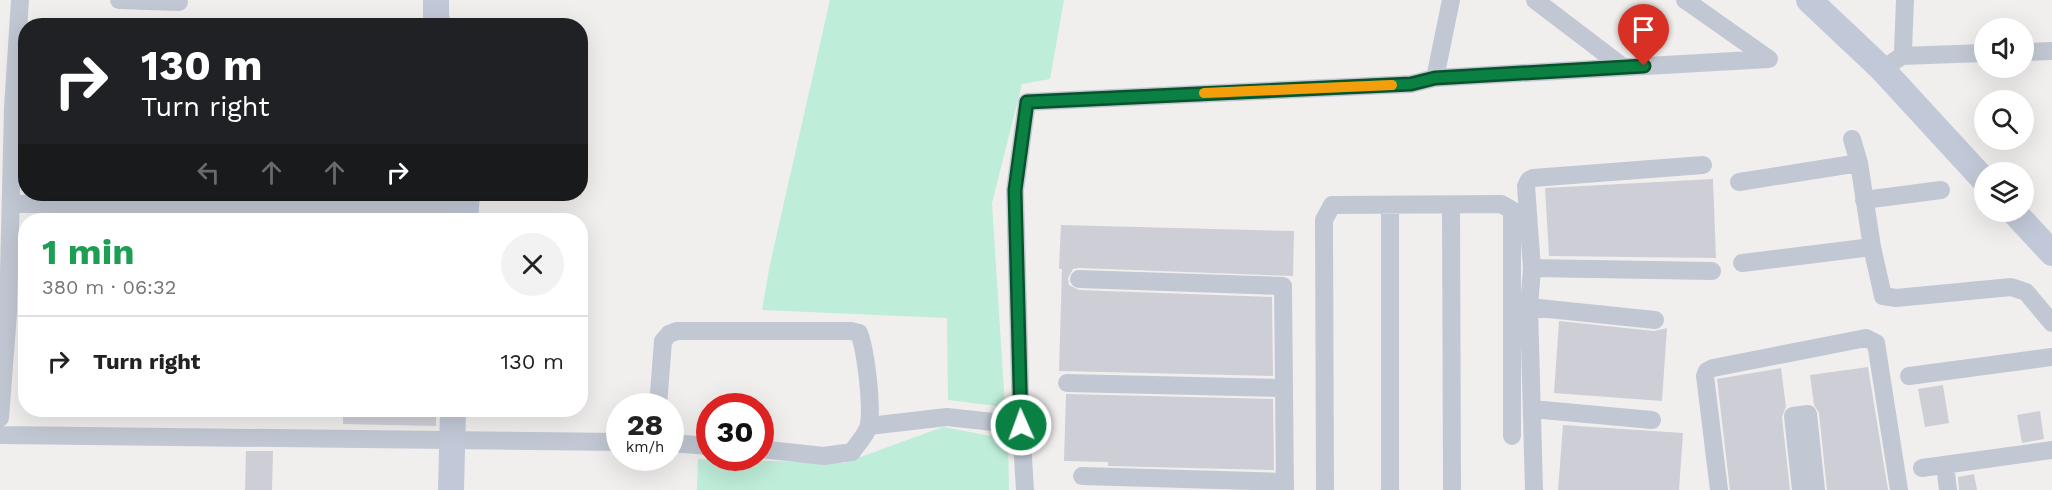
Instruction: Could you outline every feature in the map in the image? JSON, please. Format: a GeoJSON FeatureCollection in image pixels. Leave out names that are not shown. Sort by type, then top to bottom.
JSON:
{"type":"FeatureCollection","features":[{"type":"Feature","properties":{"kind":"street"},"geometry":{"type":"LineString","coordinates":[[20,0],[20,18]]}},
{"type":"Feature","properties":{"kind":"street"},"geometry":{"type":"LineString","coordinates":[[119,0],[179,2]]}},
{"type":"Feature","properties":{"kind":"street"},"geometry":{"type":"LineString","coordinates":[[436,0],[436,18]]}},
{"type":"Feature","properties":{"kind":"street"},"geometry":{"type":"LineString","coordinates":[[1435,78],[1450,0]]}},
{"type":"Feature","properties":{"kind":"street"},"geometry":{"type":"LineString","coordinates":[[1535,0],[1623,67]]}},
{"type":"Feature","properties":{"kind":"street"},"geometry":{"type":"LineString","coordinates":[[1025,490],[1021,425],[1015,190],[1027,102],[1411,84],[1435,78],[1769,59],[1685,0]]}},
{"type":"Feature","properties":{"kind":"street"},"geometry":{"type":"LineString","coordinates":[[1809,0],[1892,62],[1974,167]]}},
{"type":"Feature","properties":{"kind":"street"},"geometry":{"type":"LineString","coordinates":[[1892,62],[1905,0]]}},
{"type":"Feature","properties":{"kind":"street"},"geometry":{"type":"LineString","coordinates":[[2034,52],[2052,51]]}},
{"type":"Feature","properties":{"kind":"street"},"geometry":{"type":"LineString","coordinates":[[1892,62],[1974,54]]}},
{"type":"Feature","properties":{"kind":"street"},"geometry":{"type":"LineString","coordinates":[[0,418],[17,314],[12,204],[18,123]]}},
{"type":"Feature","properties":{"kind":"street"},"geometry":{"type":"LineString","coordinates":[[1852,139],[1883,296],[1896,298],[2011,287],[2026,292],[2052,322]]}},
{"type":"Feature","properties":{"kind":"street"},"geometry":{"type":"LineString","coordinates":[[1738,182],[1858,163]]}},
{"type":"Feature","properties":{"kind":"street"},"geometry":{"type":"LineString","coordinates":[[1534,490],[1529,307],[1532,268],[1526,186],[1533,178],[1703,165]]}},
{"type":"Feature","properties":{"kind":"street"},"geometry":{"type":"LineString","coordinates":[[1864,201],[1941,190]]}},
{"type":"Feature","properties":{"kind":"street"},"geometry":{"type":"LineString","coordinates":[[12,204],[362,204],[466,207]]}},
{"type":"Feature","properties":{"kind":"street"},"geometry":{"type":"LineString","coordinates":[[1325,490],[1324,220],[1332,205],[1502,204],[1512,210],[1512,436]]}},
{"type":"Feature","properties":{"kind":"street"},"geometry":{"type":"LineString","coordinates":[[1390,205],[1390,490]]}},
{"type":"Feature","properties":{"kind":"street"},"geometry":{"type":"LineString","coordinates":[[1451,205],[1452,490]]}},
{"type":"Feature","properties":{"kind":"street"},"geometry":{"type":"LineString","coordinates":[[2023,222],[2052,253]]}},
{"type":"Feature","properties":{"kind":"street"},"geometry":{"type":"LineString","coordinates":[[1742,263],[1872,247]]}},
{"type":"Feature","properties":{"kind":"street"},"geometry":{"type":"LineString","coordinates":[[1532,268],[1712,271]]}},
{"type":"Feature","properties":{"kind":"street"},"geometry":{"type":"LineString","coordinates":[[1079,279],[1283,286],[1285,486],[1082,476]]}},
{"type":"Feature","properties":{"kind":"street"},"geometry":{"type":"LineString","coordinates":[[1529,307],[1655,320]]}},
{"type":"Feature","properties":{"kind":"street"},"geometry":{"type":"LineString","coordinates":[[659,393],[663,341],[669,334],[677,331],[851,331],[859,333],[863,344],[868,390],[869,426],[852,452],[824,456],[774,451]]}},
{"type":"Feature","properties":{"kind":"street"},"geometry":{"type":"LineString","coordinates":[[1719,490],[1705,376],[1707,371],[1866,338],[1876,343],[1899,490]]}},
{"type":"Feature","properties":{"kind":"street"},"geometry":{"type":"LineString","coordinates":[[1909,376],[2052,357]]}},
{"type":"Feature","properties":{"kind":"street"},"geometry":{"type":"LineString","coordinates":[[1067,383],[1283,388]]}},
{"type":"Feature","properties":{"kind":"street"},"geometry":{"type":"LineString","coordinates":[[1532,410],[1652,420]]}},
{"type":"Feature","properties":{"kind":"street"},"geometry":{"type":"LineString","coordinates":[[1801,490],[1793,416],[1808,414],[1816,490]]}},
{"type":"Feature","properties":{"kind":"street"},"geometry":{"type":"LineString","coordinates":[[451,490],[453,417]]}},
{"type":"Feature","properties":{"kind":"street"},"geometry":{"type":"LineString","coordinates":[[869,426],[947,417],[1021,425]]}},
{"type":"Feature","properties":{"kind":"street"},"geometry":{"type":"LineString","coordinates":[[0,435],[606,442]]}},
{"type":"Feature","properties":{"kind":"street"},"geometry":{"type":"LineString","coordinates":[[1922,468],[2052,450]]}},
{"type":"Feature","properties":{"kind":"street"},"geometry":{"type":"LineString","coordinates":[[1945,465],[1948,490]]}},
{"type":"Feature","properties":{"kind":"green space"},"geometry":{"type":"Polygon","coordinates":[[[830,0],[1064,0],[1050,79],[1022,84],[992,203],[1005,407],[948,400],[947,318],[762,310],[770,264],[830,0]]]}},
{"type":"Feature","properties":{"kind":"green space"},"geometry":{"type":"Polygon","coordinates":[[[943,427],[1008,439],[1009,490],[697,490],[698,471],[774,471],[774,461],[844,463],[943,427]]]}},
{"type":"Feature","properties":{"kind":"building"},"geometry":{"type":"Polygon","coordinates":[[[1713,179],[1716,258],[1549,256],[1545,188],[1713,179]]]}},
{"type":"Feature","properties":{"kind":"building"},"geometry":{"type":"Polygon","coordinates":[[[1061,225],[1294,231],[1293,276],[1079,268],[1073,269],[1068,278],[1069,285],[1079,290],[1272,297],[1273,376],[1059,371],[1061,225]]]}},
{"type":"Feature","properties":{"kind":"building"},"geometry":{"type":"Polygon","coordinates":[[[1559,321],[1654,331],[1667,328],[1662,401],[1554,393],[1559,321]]]}},
{"type":"Feature","properties":{"kind":"building"},"geometry":{"type":"Polygon","coordinates":[[[1868,367],[1888,490],[1827,490],[1819,413],[1814,405],[1810,375],[1868,367]]]}},
{"type":"Feature","properties":{"kind":"building"},"geometry":{"type":"Polygon","coordinates":[[[1781,368],[1786,407],[1782,417],[1790,490],[1730,490],[1717,379],[1781,368]]]}},
{"type":"Feature","properties":{"kind":"building"},"geometry":{"type":"Polygon","coordinates":[[[1943,385],[1949,423],[1925,427],[1918,389],[1943,385]]]}},
{"type":"Feature","properties":{"kind":"building"},"geometry":{"type":"Polygon","coordinates":[[[1066,394],[1273,399],[1274,470],[1108,466],[1108,462],[1064,461],[1066,394]]]}},
{"type":"Feature","properties":{"kind":"building"},"geometry":{"type":"Polygon","coordinates":[[[2040,411],[2044,439],[2022,443],[2017,415],[2040,411]]]}},
{"type":"Feature","properties":{"kind":"building"},"geometry":{"type":"Polygon","coordinates":[[[343,417],[436,417],[436,426],[343,424],[343,417]]]}},
{"type":"Feature","properties":{"kind":"building"},"geometry":{"type":"Polygon","coordinates":[[[1563,425],[1683,433],[1679,490],[1558,490],[1563,425]]]}},
{"type":"Feature","properties":{"kind":"building"},"geometry":{"type":"Polygon","coordinates":[[[246,451],[273,451],[272,490],[245,490],[246,451]]]}},
{"type":"Feature","properties":{"kind":"building"},"geometry":{"type":"Polygon","coordinates":[[[1974,474],[1977,490],[1959,490],[1958,477],[1974,474]]]}},
{"type":"Feature","properties":{"kind":"slow traffic"},"geometry":{"type":"LineString","coordinates":[[1204,93],[1392,85]]}},
{"type":"Feature","properties":{"kind":"route"},"geometry":{"type":"LineString","coordinates":[[1021,425],[1015,190],[1027,102],[1411,84],[1435,78],[1644,66]]}}]}
